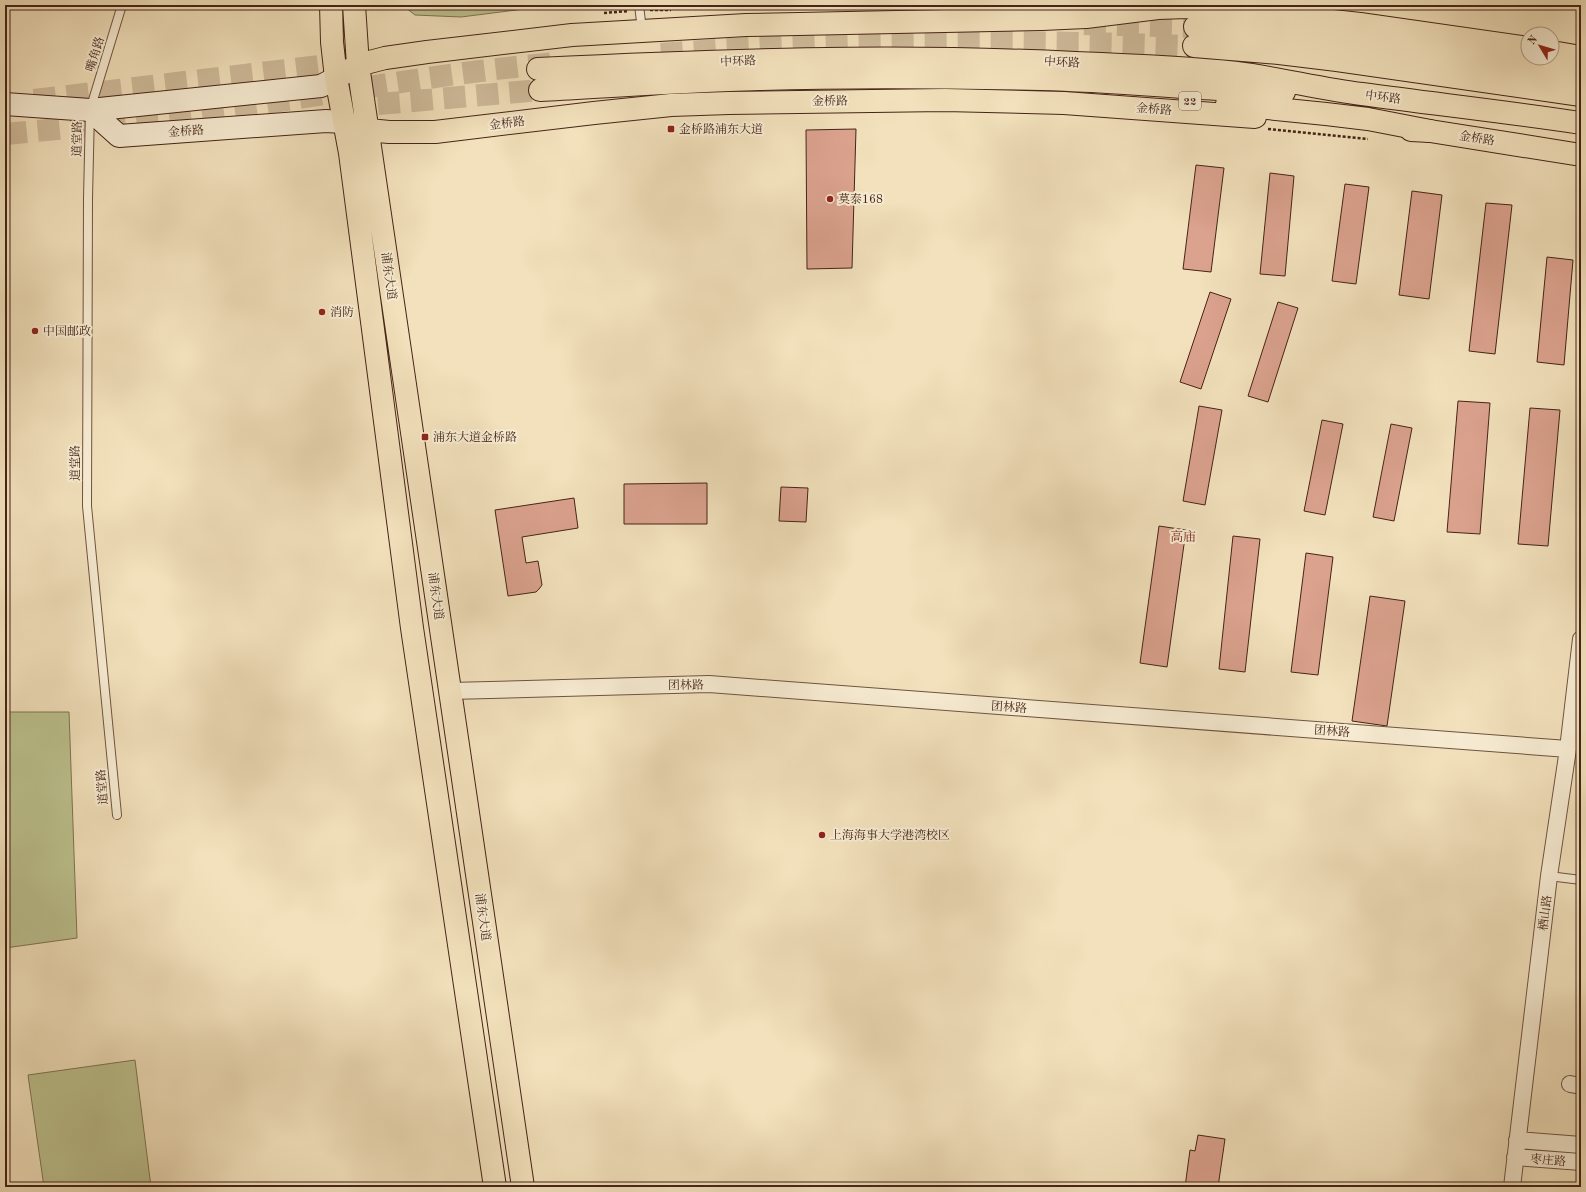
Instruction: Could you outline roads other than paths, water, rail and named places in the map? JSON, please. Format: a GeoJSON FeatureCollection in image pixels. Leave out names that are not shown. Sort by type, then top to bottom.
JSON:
{"type":"FeatureCollection","features":[{"type":"Feature","properties":{"kind":"main road","name":"浦东大道"},"geometry":{"type":"LineString","coordinates":[[331,5],[332,42],[336,78],[350,153],[412,628],[496,1187]]}},
{"type":"Feature","properties":{"kind":"main road","name":"浦东大道"},"geometry":{"type":"LineString","coordinates":[[354,5],[358,65],[523,1187]]}},
{"type":"Feature","properties":{"kind":"main road"},"geometry":{"type":"LineString","coordinates":[[336,78],[358,65],[385,58],[572,35],[746,25],[1042,19],[1158,8],[1187,7],[1224,9],[1360,24],[1520,47]]}},
{"type":"Feature","properties":{"kind":"main road"},"geometry":{"type":"LineString","coordinates":[[1581,75],[1340,40],[1280,34],[1194,37],[1279,53],[1581,95]]}},
{"type":"Feature","properties":{"kind":"main road"},"geometry":{"type":"LineString","coordinates":[[1560,53],[1581,57]]}},
{"type":"Feature","properties":{"kind":"main road","name":"中环路"},"geometry":{"type":"LineString","coordinates":[[949,78],[539,80],[760,60],[846,58],[1037,61],[1144,66],[1239,73],[1360,94],[1499,111],[1581,123]]}},
{"type":"Feature","properties":{"kind":"main road"},"geometry":{"type":"LineString","coordinates":[[949,78],[1043,79],[1237,91],[1360,94]]}},
{"type":"Feature","properties":{"kind":"main road","name":"22"},"geometry":{"type":"LineString","coordinates":[[949,78],[1326,114],[1368,119],[1430,131]]}},
{"type":"Feature","properties":{"kind":"main road","name":"金桥路"},"geometry":{"type":"LineString","coordinates":[[344,122],[368,130],[389,132],[435,132],[671,105],[945,100],[1064,103],[1430,131],[1581,155]]}},
{"type":"Feature","properties":{"kind":"street"},"geometry":{"type":"LineString","coordinates":[[5,104],[90,110],[321,86],[336,78]]}},
{"type":"Feature","properties":{"kind":"street","name":"金桥路"},"geometry":{"type":"LineString","coordinates":[[90,110],[119,136],[326,121],[344,122]]}},
{"type":"Feature","properties":{"kind":"street","name":"栖山路"},"geometry":{"type":"LineString","coordinates":[[1512,1187],[1549,876],[1568,749],[1581,639]]}},
{"type":"Feature","properties":{"kind":"street","name":"团林路"},"geometry":{"type":"LineString","coordinates":[[450,692],[709,684],[1568,749]]}},
{"type":"Feature","properties":{"kind":"street","name":"枣庄路"},"geometry":{"type":"LineString","coordinates":[[1517,1140],[1581,1145]]}},
{"type":"Feature","properties":{"kind":"street","name":"枣庄路"},"geometry":{"type":"LineString","coordinates":[[1515,1157],[1581,1162]]}},
{"type":"Feature","properties":{"kind":"lane","name":"嘴角路"},"geometry":{"type":"LineString","coordinates":[[90,110],[122,5]]}},
{"type":"Feature","properties":{"kind":"lane"},"geometry":{"type":"LineString","coordinates":[[639,5],[642,30]]}},
{"type":"Feature","properties":{"kind":"lane","name":"道堂路"},"geometry":{"type":"LineString","coordinates":[[90,110],[88,198],[87,506],[117,815]]}},
{"type":"Feature","properties":{"kind":"lane"},"geometry":{"type":"LineString","coordinates":[[1549,876],[1581,880]]}},
{"type":"Feature","properties":{"kind":"tunnel"},"geometry":{"type":"LineString","coordinates":[[1084,24],[1195,27]]}},
{"type":"Feature","properties":{"kind":"tunnel"},"geometry":{"type":"LineString","coordinates":[[661,54],[727,49],[860,43],[994,42],[1194,46]]}},
{"type":"Feature","properties":{"kind":"tunnel"},"geometry":{"type":"LineString","coordinates":[[34,100],[353,62]]}},
{"type":"Feature","properties":{"kind":"tunnel"},"geometry":{"type":"LineString","coordinates":[[5,134],[172,117],[433,77],[557,63]]}},
{"type":"Feature","properties":{"kind":"tunnel"},"geometry":{"type":"LineString","coordinates":[[345,107],[540,90]]}},
{"type":"Feature","properties":{"kind":"place","name":"金桥路浦东大道"},"geometry":{"type":"Point","coordinates":[671,129]}},
{"type":"Feature","properties":{"kind":"place","name":"莫泰168"},"geometry":{"type":"Point","coordinates":[830,199]}},
{"type":"Feature","properties":{"kind":"place","name":"消防"},"geometry":{"type":"Point","coordinates":[322,312]}},
{"type":"Feature","properties":{"kind":"place","name":"中国邮政"},"geometry":{"type":"Point","coordinates":[35,331]}},
{"type":"Feature","properties":{"kind":"place","name":"浦东大道金桥路"},"geometry":{"type":"Point","coordinates":[425,437]}},
{"type":"Feature","properties":{"kind":"place","name":"上海海事大学港湾校区"},"geometry":{"type":"Point","coordinates":[822,835]}},
{"type":"Feature","properties":{"kind":"district","name":"高庙"},"geometry":{"type":"Point","coordinates":[1183,536]}}]}
